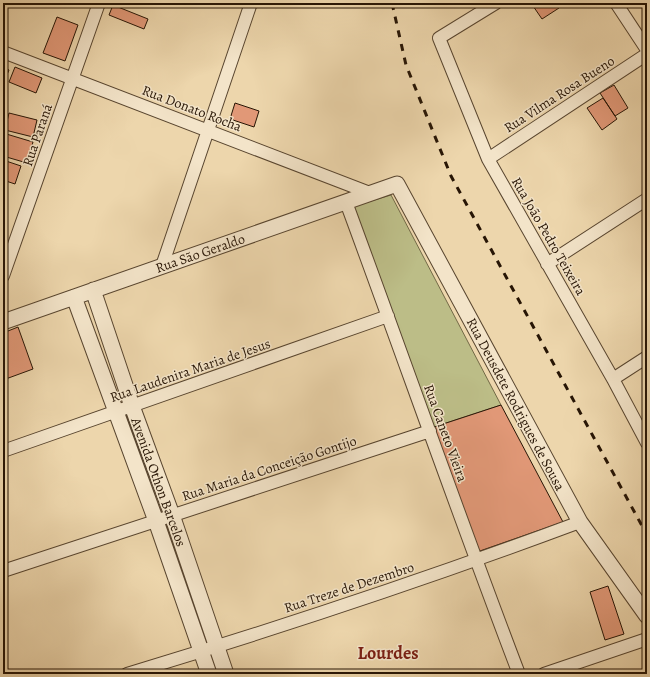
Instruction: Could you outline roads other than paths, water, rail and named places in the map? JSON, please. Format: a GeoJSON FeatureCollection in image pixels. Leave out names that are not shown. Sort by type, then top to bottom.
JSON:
{"type":"FeatureCollection","features":[{"type":"Feature","properties":{"kind":"street","name":"Rua Paraná"},"geometry":{"type":"LineString","coordinates":[[3,276],[99,3]]}},
{"type":"Feature","properties":{"kind":"street"},"geometry":{"type":"LineString","coordinates":[[162,266],[250,3]]}},
{"type":"Feature","properties":{"kind":"street","name":"Rua João Pedro Teixeira"},"geometry":{"type":"LineString","coordinates":[[496,3],[439,38],[488,159],[613,379],[647,443]]}},
{"type":"Feature","properties":{"kind":"street"},"geometry":{"type":"LineString","coordinates":[[616,3],[647,50]]}},
{"type":"Feature","properties":{"kind":"street","name":"Rua Donato Rocha"},"geometry":{"type":"LineString","coordinates":[[3,52],[370,193]]}},
{"type":"Feature","properties":{"kind":"street","name":"Rua Vilma Rosa Bueno"},"geometry":{"type":"LineString","coordinates":[[488,159],[647,54]]}},
{"type":"Feature","properties":{"kind":"street","name":"Rua São Geraldo"},"geometry":{"type":"LineString","coordinates":[[3,322],[397,184]]}},
{"type":"Feature","properties":{"kind":"street","name":"Rua Deusdete Rodrigues de Sousa"},"geometry":{"type":"LineString","coordinates":[[397,184],[580,522],[647,616]]}},
{"type":"Feature","properties":{"kind":"street"},"geometry":{"type":"LineString","coordinates":[[547,264],[647,199]]}},
{"type":"Feature","properties":{"kind":"street","name":"Rua Caneto Vieira"},"geometry":{"type":"LineString","coordinates":[[346,202],[476,561],[519,674]]}},
{"type":"Feature","properties":{"kind":"street","name":"Avenida Othon Barcelos"},"geometry":{"type":"LineString","coordinates":[[92,290],[172,515],[226,674]]}},
{"type":"Feature","properties":{"kind":"street","name":"Avenida Othon Barcelos"},"geometry":{"type":"LineString","coordinates":[[74,297],[156,521],[209,674]]}},
{"type":"Feature","properties":{"kind":"street","name":"Rua Laudenira Maria de Jesus"},"geometry":{"type":"LineString","coordinates":[[3,452],[388,316]]}},
{"type":"Feature","properties":{"kind":"street"},"geometry":{"type":"LineString","coordinates":[[613,379],[647,357]]}},
{"type":"Feature","properties":{"kind":"street","name":"Rua Maria da Conceição Gontijo"},"geometry":{"type":"LineString","coordinates":[[3,571],[430,431]]}},
{"type":"Feature","properties":{"kind":"street","name":"Rua Treze de Dezembro"},"geometry":{"type":"LineString","coordinates":[[127,674],[201,652],[476,561],[580,522]]}},
{"type":"Feature","properties":{"kind":"street"},"geometry":{"type":"LineString","coordinates":[[544,674],[647,639]]}},
{"type":"Feature","properties":{"kind":"railway"},"geometry":{"type":"LineString","coordinates":[[392,3],[406,65],[451,176],[647,535]]}},
{"type":"Feature","properties":{"kind":"district","name":"Lourdes"},"geometry":{"type":"Point","coordinates":[388,653]}}]}
